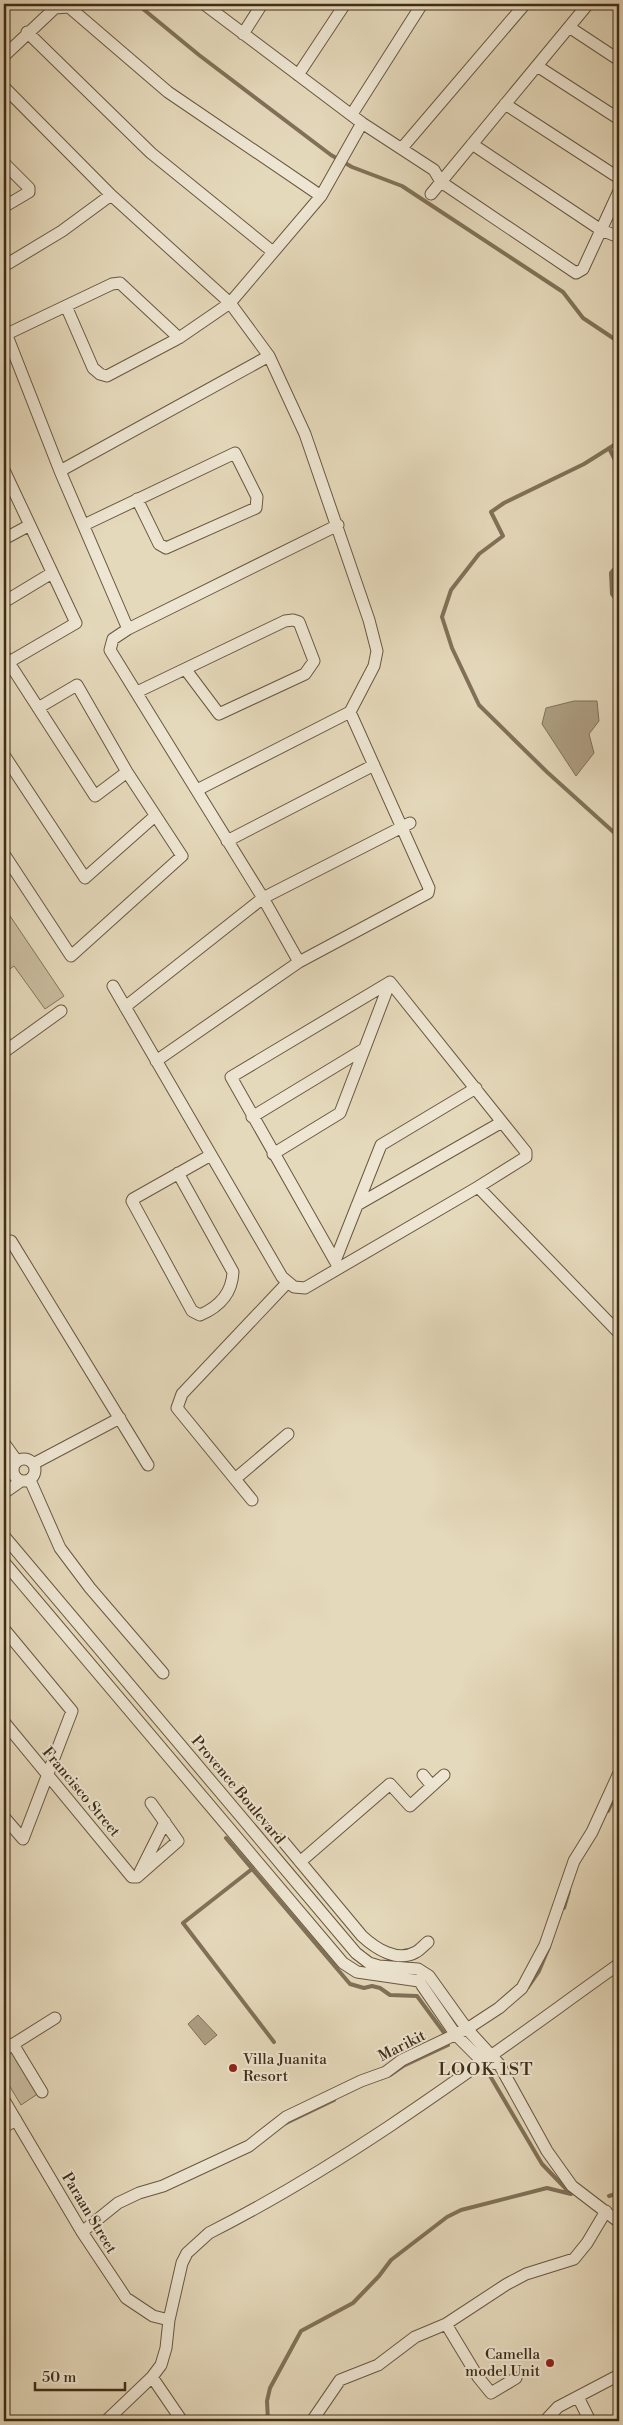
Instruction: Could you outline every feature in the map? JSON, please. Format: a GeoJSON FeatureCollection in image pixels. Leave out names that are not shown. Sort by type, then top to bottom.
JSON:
{"type":"FeatureCollection","features":[{"type":"Feature","properties":{"kind":"street"},"geometry":{"type":"LineString","coordinates":[[204,4],[362,123],[434,170],[440,182],[576,272],[583,269],[619,191]]}},
{"type":"Feature","properties":{"kind":"street"},"geometry":{"type":"LineString","coordinates":[[243,34],[262,4]]}},
{"type":"Feature","properties":{"kind":"street"},"geometry":{"type":"LineString","coordinates":[[298,75],[345,4]]}},
{"type":"Feature","properties":{"kind":"street"},"geometry":{"type":"LineString","coordinates":[[352,114],[422,4]]}},
{"type":"Feature","properties":{"kind":"street"},"geometry":{"type":"LineString","coordinates":[[402,148],[526,4]]}},
{"type":"Feature","properties":{"kind":"street"},"geometry":{"type":"LineString","coordinates":[[431,194],[588,4]]}},
{"type":"Feature","properties":{"kind":"street"},"geometry":{"type":"LineString","coordinates":[[4,56],[52,6],[69,7],[168,92],[321,196]]}},
{"type":"Feature","properties":{"kind":"street"},"geometry":{"type":"LineString","coordinates":[[569,27],[619,60]]}},
{"type":"Feature","properties":{"kind":"street"},"geometry":{"type":"LineString","coordinates":[[27,32],[151,152],[273,252]]}},
{"type":"Feature","properties":{"kind":"street"},"geometry":{"type":"LineString","coordinates":[[537,66],[619,119]]}},
{"type":"Feature","properties":{"kind":"street"},"geometry":{"type":"LineString","coordinates":[[4,87],[111,195],[230,303],[269,356],[305,434],[338,525],[369,620],[377,651],[374,666],[350,712],[197,790]]}},
{"type":"Feature","properties":{"kind":"street"},"geometry":{"type":"LineString","coordinates":[[505,104],[619,178]]}},
{"type":"Feature","properties":{"kind":"street"},"geometry":{"type":"LineString","coordinates":[[66,306],[94,368],[100,374],[107,376],[179,338],[230,303],[321,196],[362,123]]}},
{"type":"Feature","properties":{"kind":"street"},"geometry":{"type":"LineString","coordinates":[[472,144],[601,230],[619,237]]}},
{"type":"Feature","properties":{"kind":"street"},"geometry":{"type":"LineString","coordinates":[[4,163],[29,188],[29,192],[7,205],[4,204]]}},
{"type":"Feature","properties":{"kind":"street"},"geometry":{"type":"LineString","coordinates":[[4,266],[62,231],[111,195]]}},
{"type":"Feature","properties":{"kind":"street"},"geometry":{"type":"LineString","coordinates":[[128,629],[60,472],[5,331],[66,306],[112,284],[120,283],[179,338]]}},
{"type":"Feature","properties":{"kind":"street"},"geometry":{"type":"LineString","coordinates":[[60,472],[269,356]]}},
{"type":"Feature","properties":{"kind":"street"},"geometry":{"type":"LineString","coordinates":[[84,525],[137,499],[235,453],[257,497],[256,508],[166,548],[159,544],[137,499]]}},
{"type":"Feature","properties":{"kind":"street"},"geometry":{"type":"LineString","coordinates":[[4,470],[76,623],[5,660],[95,796],[127,772]]}},
{"type":"Feature","properties":{"kind":"street"},"geometry":{"type":"LineString","coordinates":[[4,539],[30,525]]}},
{"type":"Feature","properties":{"kind":"street"},"geometry":{"type":"LineString","coordinates":[[299,962],[197,790],[110,650],[113,639],[128,629],[338,525]]}},
{"type":"Feature","properties":{"kind":"street"},"geometry":{"type":"LineString","coordinates":[[4,602],[52,573]]}},
{"type":"Feature","properties":{"kind":"street"},"geometry":{"type":"LineString","coordinates":[[137,692],[285,621],[299,622],[314,661],[305,674],[219,714],[186,670]]}},
{"type":"Feature","properties":{"kind":"street"},"geometry":{"type":"LineString","coordinates":[[4,854],[71,956],[182,856],[127,772],[77,685],[38,708]]}},
{"type":"Feature","properties":{"kind":"street"},"geometry":{"type":"LineString","coordinates":[[156,1061],[299,962],[428,893],[429,888],[406,825],[374,765],[350,712]]}},
{"type":"Feature","properties":{"kind":"street"},"geometry":{"type":"LineString","coordinates":[[4,755],[84,878],[155,816]]}},
{"type":"Feature","properties":{"kind":"street"},"geometry":{"type":"LineString","coordinates":[[227,840],[374,765]]}},
{"type":"Feature","properties":{"kind":"street"},"geometry":{"type":"LineString","coordinates":[[125,1007],[262,898],[406,825]]}},
{"type":"Feature","properties":{"kind":"street"},"geometry":{"type":"LineString","coordinates":[[113,986],[282,1277],[294,1287],[305,1288],[337,1265],[478,1187],[526,1157],[526,1152],[390,982]]}},
{"type":"Feature","properties":{"kind":"street"},"geometry":{"type":"LineString","coordinates":[[273,1154],[340,1113],[390,982]]}},
{"type":"Feature","properties":{"kind":"street"},"geometry":{"type":"LineString","coordinates":[[337,1265],[231,1080],[232,1076],[390,982]]}},
{"type":"Feature","properties":{"kind":"street"},"geometry":{"type":"LineString","coordinates":[[4,1052],[61,1011]]}},
{"type":"Feature","properties":{"kind":"street"},"geometry":{"type":"LineString","coordinates":[[252,1117],[364,1049]]}},
{"type":"Feature","properties":{"kind":"street"},"geometry":{"type":"LineString","coordinates":[[337,1265],[380,1145],[476,1088]]}},
{"type":"Feature","properties":{"kind":"street"},"geometry":{"type":"LineString","coordinates":[[357,1205],[502,1122]]}},
{"type":"Feature","properties":{"kind":"street"},"geometry":{"type":"LineString","coordinates":[[178,1174],[233,1272],[232,1283],[228,1293],[210,1311],[200,1315],[192,1311],[132,1204],[133,1199],[211,1155]]}},
{"type":"Feature","properties":{"kind":"street"},"geometry":{"type":"LineString","coordinates":[[478,1187],[619,1333]]}},
{"type":"Feature","properties":{"kind":"street"},"geometry":{"type":"LineString","coordinates":[[11,1241],[148,1465]]}},
{"type":"Feature","properties":{"kind":"street"},"geometry":{"type":"LineString","coordinates":[[252,1500],[177,1408],[182,1394],[287,1283]]}},
{"type":"Feature","properties":{"kind":"street"},"geometry":{"type":"LineString","coordinates":[[33,1464],[120,1418]]}},
{"type":"Feature","properties":{"kind":"street"},"geometry":{"type":"LineString","coordinates":[[235,1479],[288,1434]]}},
{"type":"Feature","properties":{"kind":"street"},"geometry":{"type":"LineString","coordinates":[[4,1443],[17,1461]]}},
{"type":"Feature","properties":{"kind":"street"},"geometry":{"type":"LineString","coordinates":[[4,1493],[35,1472],[33,1464],[26,1459],[17,1461]]}},
{"type":"Feature","properties":{"kind":"street"},"geometry":{"type":"LineString","coordinates":[[17,1461],[13,1472],[25,1480],[60,1548],[90,1588],[163,1673]]}},
{"type":"Feature","properties":{"kind":"street","name":"Provence Boulevard"},"geometry":{"type":"LineString","coordinates":[[4,1536],[356,1953],[369,1963],[379,1966],[424,1971]]}},
{"type":"Feature","properties":{"kind":"street","name":"Provence Boulevard"},"geometry":{"type":"LineString","coordinates":[[4,1562],[343,1963],[357,1972],[420,1981],[456,2035],[491,2061]]}},
{"type":"Feature","properties":{"kind":"street"},"geometry":{"type":"LineString","coordinates":[[4,1629],[72,1711],[20,1843],[4,1817]]}},
{"type":"Feature","properties":{"kind":"street","name":"Francisco Street"},"geometry":{"type":"LineString","coordinates":[[4,1722],[132,1877],[137,1877]]}},
{"type":"Feature","properties":{"kind":"street","name":"Marikit"},"geometry":{"type":"LineString","coordinates":[[82,2232],[118,2202],[138,2193],[163,2186],[249,2146],[286,2117],[361,2081],[386,2072],[402,2060],[456,2035],[499,2008],[522,1988],[529,1979],[545,1945],[574,1861],[592,1832],[619,1773]]}},
{"type":"Feature","properties":{"kind":"street"},"geometry":{"type":"LineString","coordinates":[[423,1775],[432,1786]]}},
{"type":"Feature","properties":{"kind":"street"},"geometry":{"type":"LineString","coordinates":[[300,1862],[390,1784],[410,1806],[444,1775]]}},
{"type":"Feature","properties":{"kind":"street"},"geometry":{"type":"LineString","coordinates":[[137,1877],[178,1841],[151,1803]]}},
{"type":"Feature","properties":{"kind":"street"},"geometry":{"type":"LineString","coordinates":[[137,1877],[164,1822]]}},
{"type":"Feature","properties":{"kind":"street"},"geometry":{"type":"LineString","coordinates":[[282,1840],[362,1936],[374,1947],[386,1953],[406,1955],[416,1952],[428,1942]]}},
{"type":"Feature","properties":{"kind":"street"},"geometry":{"type":"LineString","coordinates":[[416,1952],[424,1964],[424,1971],[491,2061],[547,2151],[572,2186],[619,2222]]}},
{"type":"Feature","properties":{"kind":"street"},"geometry":{"type":"LineString","coordinates":[[106,2421],[152,2377],[161,2365],[182,2263],[196,2242],[209,2233],[308,2180],[491,2061],[619,1964]]}},
{"type":"Feature","properties":{"kind":"street"},"geometry":{"type":"LineString","coordinates":[[42,2092],[8,2047],[55,2018]]}},
{"type":"Feature","properties":{"kind":"street","name":"Paraan Street"},"geometry":{"type":"LineString","coordinates":[[4,2100],[82,2232],[126,2298],[153,2316],[169,2320]]}},
{"type":"Feature","properties":{"kind":"street"},"geometry":{"type":"LineString","coordinates":[[4,2127],[16,2120]]}},
{"type":"Feature","properties":{"kind":"street"},"geometry":{"type":"LineString","coordinates":[[316,2421],[314,2418],[340,2380],[378,2365],[415,2337],[446,2324],[519,2278],[574,2259],[587,2243],[606,2211]]}},
{"type":"Feature","properties":{"kind":"street"},"geometry":{"type":"LineString","coordinates":[[446,2324],[478,2376],[492,2393],[516,2378]]}},
{"type":"Feature","properties":{"kind":"street"},"geometry":{"type":"LineString","coordinates":[[545,2421],[558,2407],[619,2375]]}},
{"type":"Feature","properties":{"kind":"street"},"geometry":{"type":"LineString","coordinates":[[152,2377],[182,2421]]}},
{"type":"Feature","properties":{"kind":"street"},"geometry":{"type":"LineString","coordinates":[[578,2397],[590,2421]]}},
{"type":"Feature","properties":{"kind":"shaded area"},"geometry":{"type":"Polygon","coordinates":[[[574,701],[597,701],[599,721],[589,734],[594,753],[576,776],[542,724],[546,708],[574,701]]]}},
{"type":"Feature","properties":{"kind":"shaded area"},"geometry":{"type":"Polygon","coordinates":[[[4,907],[64,996],[45,1009],[14,966],[4,973],[4,907]]]}},
{"type":"Feature","properties":{"kind":"shaded area"},"geometry":{"type":"Polygon","coordinates":[[[198,2015],[217,2035],[205,2045],[188,2024],[198,2015]]]}},
{"type":"Feature","properties":{"kind":"shaded area"},"geometry":{"type":"Polygon","coordinates":[[[13,2051],[39,2093],[21,2105],[4,2077],[4,2057],[13,2051]]]}},
{"type":"Feature","properties":{"kind":"waterway"},"geometry":{"type":"LineString","coordinates":[[137,4],[199,55],[331,155],[352,167],[402,186],[563,292],[583,318],[619,342]]}},
{"type":"Feature","properties":{"kind":"waterway"},"geometry":{"type":"LineString","coordinates":[[619,442],[584,464],[504,503],[491,512],[503,536],[479,554],[451,590],[442,617],[452,648],[479,705],[547,772],[619,837]]}},
{"type":"Feature","properties":{"kind":"waterway"},"geometry":{"type":"LineString","coordinates":[[609,448],[615,460],[619,487]]}},
{"type":"Feature","properties":{"kind":"waterway"},"geometry":{"type":"LineString","coordinates":[[619,563],[611,573],[612,594],[619,603]]}},
{"type":"Feature","properties":{"kind":"waterway"},"geometry":{"type":"LineString","coordinates":[[608,1811],[619,1786]]}},
{"type":"Feature","properties":{"kind":"waterway"},"geometry":{"type":"LineString","coordinates":[[226,1838],[350,1984],[364,1988],[372,1986],[380,1988],[390,1995],[417,1996],[445,2034]]}},
{"type":"Feature","properties":{"kind":"waterway"},"geometry":{"type":"LineString","coordinates":[[252,1869],[183,1923],[274,2042]]}},
{"type":"Feature","properties":{"kind":"waterway"},"geometry":{"type":"LineString","coordinates":[[564,1908],[569,1891]]}},
{"type":"Feature","properties":{"kind":"waterway"},"geometry":{"type":"LineString","coordinates":[[528,1987],[539,1971],[549,1947]]}},
{"type":"Feature","properties":{"kind":"waterway"},"geometry":{"type":"LineString","coordinates":[[390,2075],[403,2066],[448,2045]]}},
{"type":"Feature","properties":{"kind":"waterway"},"geometry":{"type":"LineString","coordinates":[[486,2069],[542,2164],[571,2194]]}},
{"type":"Feature","properties":{"kind":"waterway"},"geometry":{"type":"LineString","coordinates":[[284,2124],[334,2100]]}},
{"type":"Feature","properties":{"kind":"waterway"},"geometry":{"type":"LineString","coordinates":[[268,2421],[267,2401],[270,2388],[301,2331],[353,2303],[379,2276],[391,2260],[447,2217],[461,2210],[547,2188],[571,2194]]}},
{"type":"Feature","properties":{"kind":"waterway"},"geometry":{"type":"LineString","coordinates":[[609,2196],[619,2193]]}},
{"type":"Feature","properties":{"kind":"place","name":"Villa Juanita Resort"},"geometry":{"type":"Point","coordinates":[233,2068]}},
{"type":"Feature","properties":{"kind":"place","name":"Camella model Unit"},"geometry":{"type":"Point","coordinates":[550,2363]}},
{"type":"Feature","properties":{"kind":"district","name":"LOOK 1ST"},"geometry":{"type":"Point","coordinates":[486,2069]}}]}
